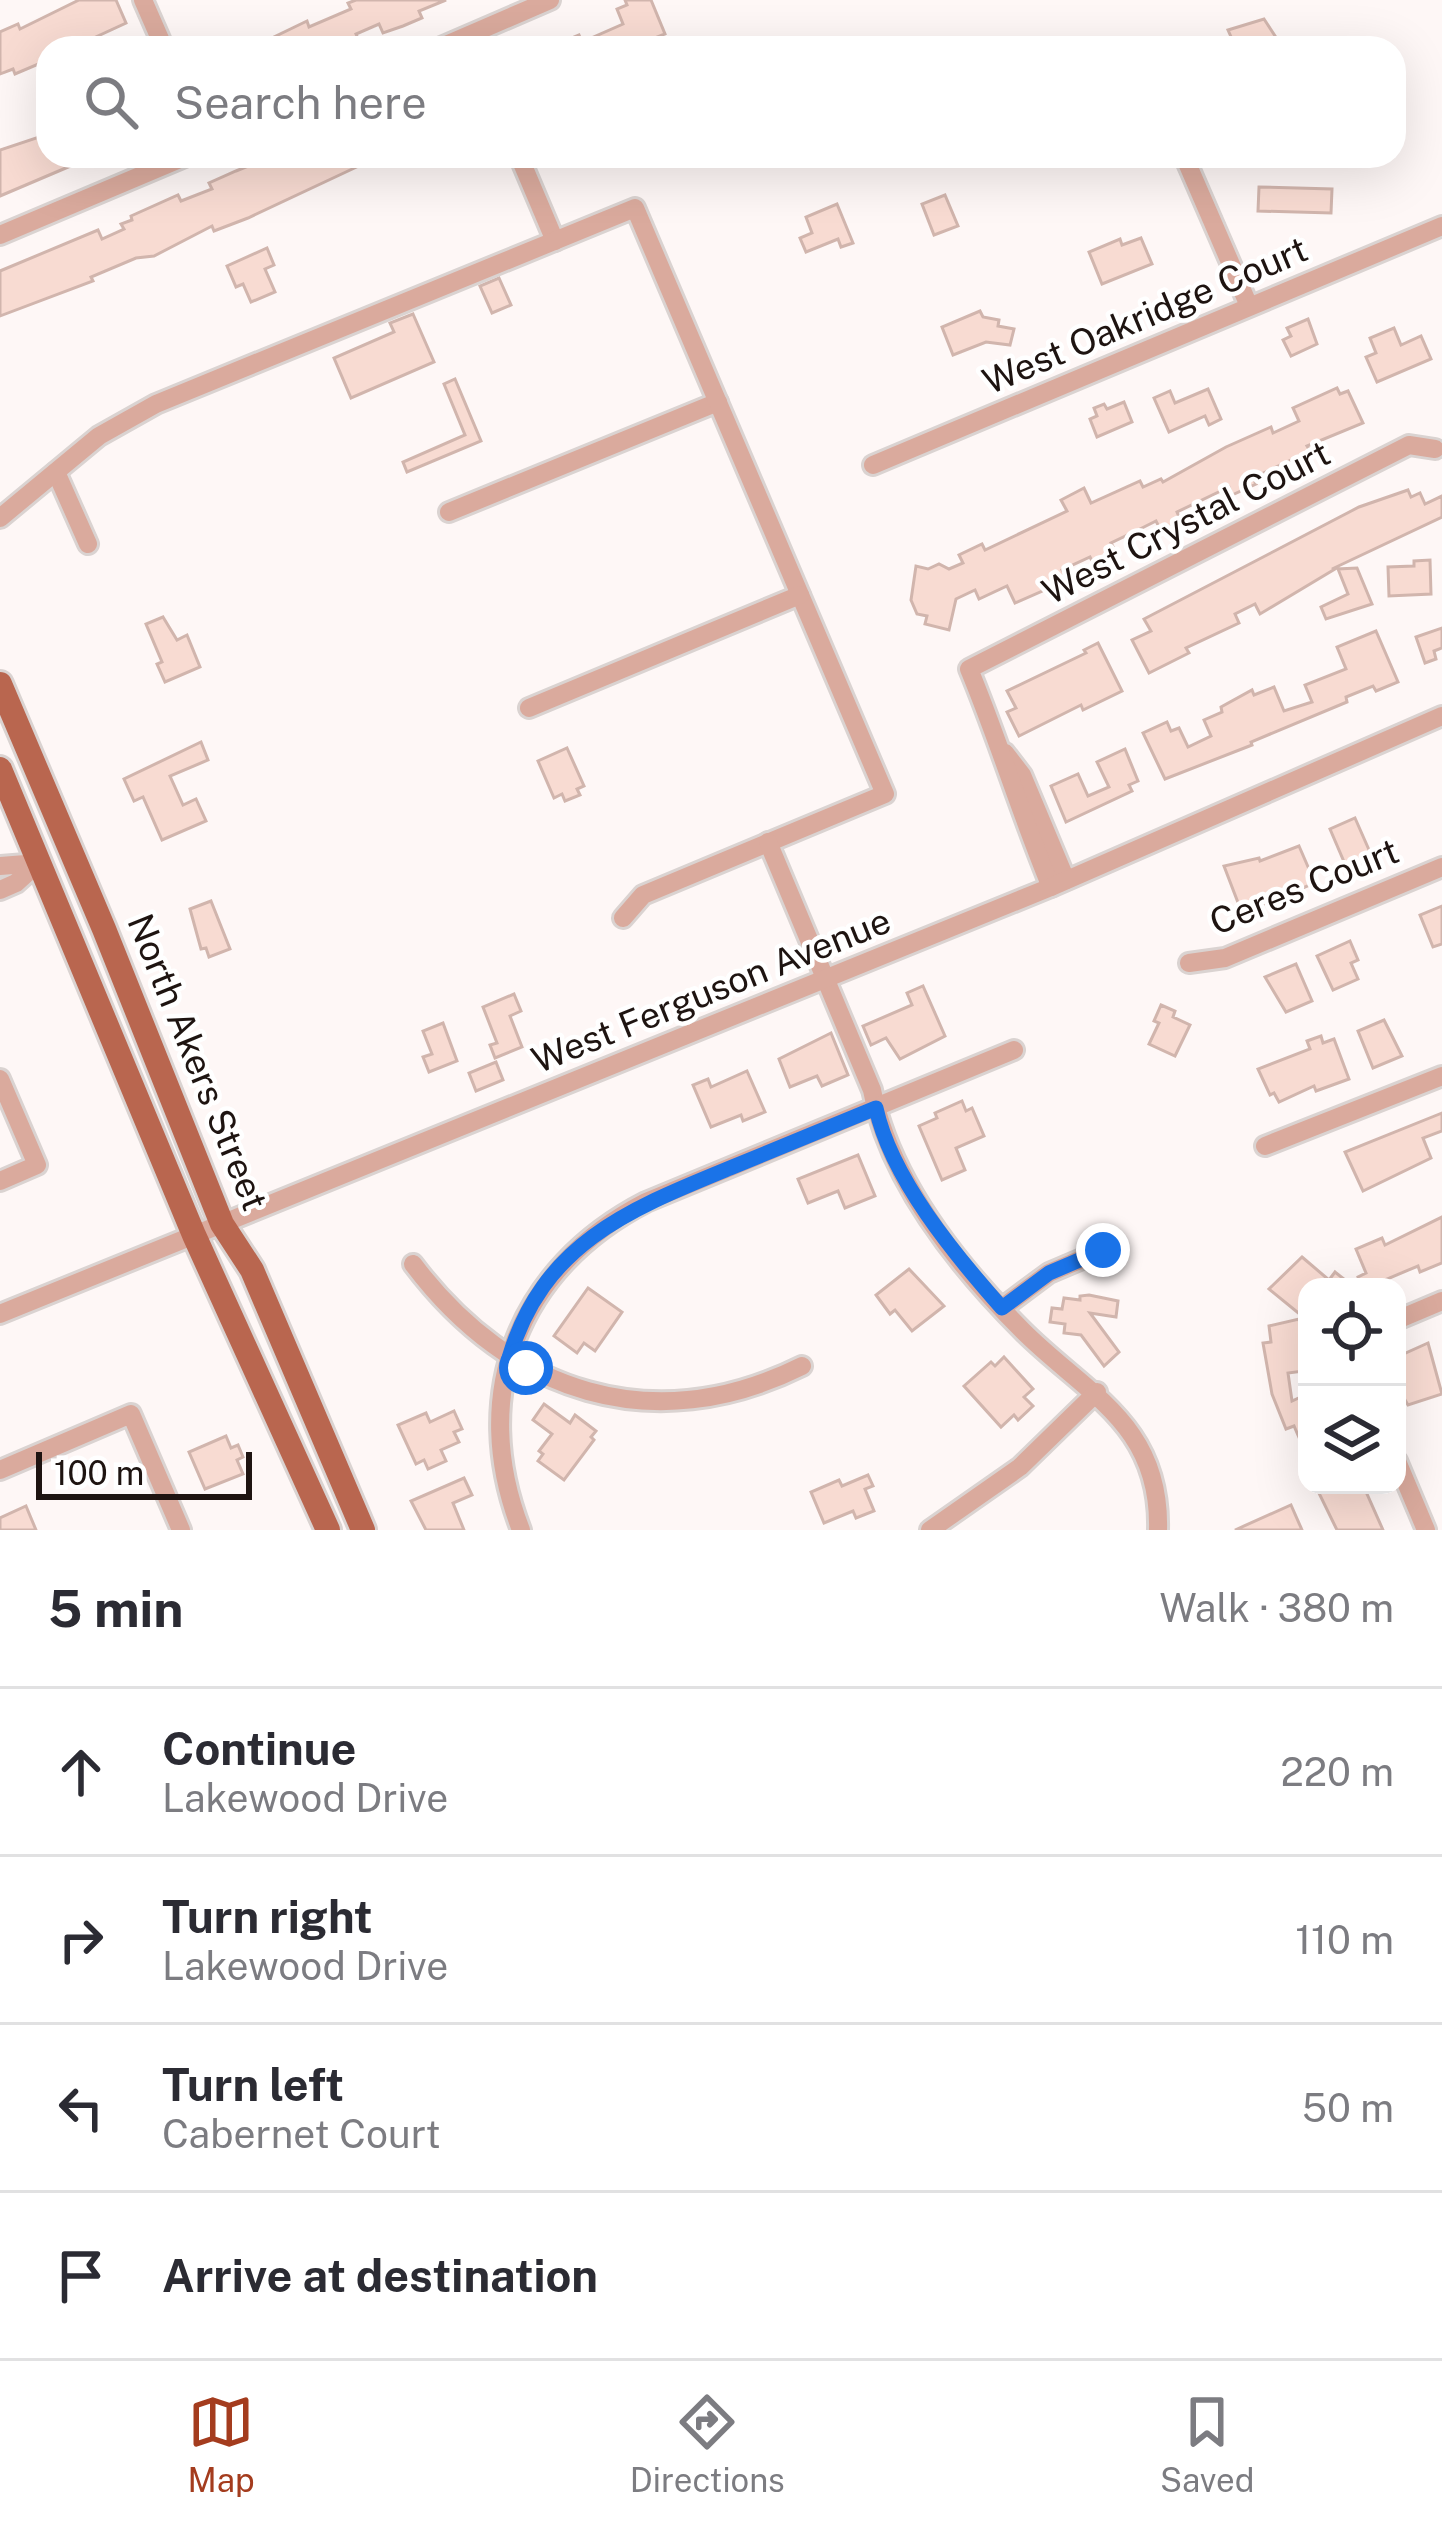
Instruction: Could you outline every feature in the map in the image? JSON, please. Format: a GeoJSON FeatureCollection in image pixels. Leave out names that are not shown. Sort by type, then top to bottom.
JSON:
{"type":"FeatureCollection","features":[{"type":"Feature","properties":{"kind":"main road","name":"North Akers Street"},"geometry":{"type":"LineString","coordinates":[[0,684],[222,1224],[252,1270],[363,1530]]}},
{"type":"Feature","properties":{"kind":"main road","name":"North Akers Street"},"geometry":{"type":"LineString","coordinates":[[0,770],[194,1235],[328,1530]]}},
{"type":"Feature","properties":{"kind":"main road"},"geometry":{"type":"LineString","coordinates":[[38,862],[52,858],[63,863],[104,929]]}},
{"type":"Feature","properties":{"kind":"street"},"geometry":{"type":"LineString","coordinates":[[143,0],[159,36]]}},
{"type":"Feature","properties":{"kind":"street"},"geometry":{"type":"LineString","coordinates":[[482,36],[550,0]]}},
{"type":"Feature","properties":{"kind":"street"},"geometry":{"type":"LineString","coordinates":[[0,235],[159,168]]}},
{"type":"Feature","properties":{"kind":"street"},"geometry":{"type":"LineString","coordinates":[[524,168],[555,241]]}},
{"type":"Feature","properties":{"kind":"street"},"geometry":{"type":"LineString","coordinates":[[1189,168],[1249,306]]}},
{"type":"Feature","properties":{"kind":"street"},"geometry":{"type":"LineString","coordinates":[[0,518],[99,436],[156,404],[635,208],[885,794],[643,895],[623,918]]}},
{"type":"Feature","properties":{"kind":"street","name":"West Oakridge Court"},"geometry":{"type":"LineString","coordinates":[[873,465],[1442,226]]}},
{"type":"Feature","properties":{"kind":"street"},"geometry":{"type":"LineString","coordinates":[[449,512],[718,402]]}},
{"type":"Feature","properties":{"kind":"street","name":"West Crystal Court"},"geometry":{"type":"LineString","coordinates":[[1059,883],[1022,775],[1003,749],[969,670],[1409,446],[1435,449]]}},
{"type":"Feature","properties":{"kind":"street"},"geometry":{"type":"LineString","coordinates":[[56,472],[88,544]]}},
{"type":"Feature","properties":{"kind":"street"},"geometry":{"type":"LineString","coordinates":[[530,708],[800,595]]}},
{"type":"Feature","properties":{"kind":"street","name":"West Ferguson Avenue"},"geometry":{"type":"LineString","coordinates":[[0,1315],[1059,883],[1442,716]]}},
{"type":"Feature","properties":{"kind":"street"},"geometry":{"type":"LineString","coordinates":[[768,842],[826,979],[880,1126],[920,1201],[1002,1308],[1047,1353],[1097,1392],[1132,1435],[1154,1491],[1158,1530]]}},
{"type":"Feature","properties":{"kind":"street"},"geometry":{"type":"LineString","coordinates":[[0,866],[38,862]]}},
{"type":"Feature","properties":{"kind":"street"},"geometry":{"type":"LineString","coordinates":[[0,890],[16,883],[38,862]]}},
{"type":"Feature","properties":{"kind":"street","name":"Ceres Court"},"geometry":{"type":"LineString","coordinates":[[1189,963],[1225,958],[1442,867]]}},
{"type":"Feature","properties":{"kind":"street"},"geometry":{"type":"LineString","coordinates":[[520,1530],[501,1453],[499,1418],[509,1358],[529,1308],[567,1257],[618,1216],[1014,1050]]}},
{"type":"Feature","properties":{"kind":"street"},"geometry":{"type":"LineString","coordinates":[[1265,1145],[1442,1076]]}},
{"type":"Feature","properties":{"kind":"street"},"geometry":{"type":"LineString","coordinates":[[0,1079],[37,1165],[0,1180]]}},
{"type":"Feature","properties":{"kind":"street"},"geometry":{"type":"LineString","coordinates":[[1002,1308],[1049,1273],[1103,1250]]}},
{"type":"Feature","properties":{"kind":"street"},"geometry":{"type":"LineString","coordinates":[[413,1264],[464,1323],[509,1358],[599,1393],[658,1401],[724,1395],[802,1366]]}},
{"type":"Feature","properties":{"kind":"street"},"geometry":{"type":"LineString","coordinates":[[1406,1316],[1442,1301]]}},
{"type":"Feature","properties":{"kind":"street"},"geometry":{"type":"LineString","coordinates":[[930,1530],[1020,1467],[1097,1392]]}},
{"type":"Feature","properties":{"kind":"street"},"geometry":{"type":"LineString","coordinates":[[0,1470],[131,1414],[181,1530]]}},
{"type":"Feature","properties":{"kind":"street"},"geometry":{"type":"LineString","coordinates":[[1406,1482],[1426,1530]]}},
{"type":"Feature","properties":{"kind":"building"},"geometry":{"type":"Polygon","coordinates":[[[79,0],[116,0],[126,23],[98,36],[36,36],[36,65],[15,74],[13,69],[0,74],[0,32],[18,24],[20,29],[79,0]]]}},
{"type":"Feature","properties":{"kind":"building"},"geometry":{"type":"Polygon","coordinates":[[[446,0],[419,11],[422,18],[383,33],[379,24],[357,36],[276,36],[351,9],[348,3],[446,0]]]}},
{"type":"Feature","properties":{"kind":"building"},"geometry":{"type":"Polygon","coordinates":[[[625,0],[651,0],[665,34],[596,36],[623,24],[617,9],[627,5],[625,0]]]}},
{"type":"Feature","properties":{"kind":"building"},"geometry":{"type":"Polygon","coordinates":[[[1264,19],[1275,36],[1231,36],[1228,30],[1264,19]]]}},
{"type":"Feature","properties":{"kind":"building"},"geometry":{"type":"Polygon","coordinates":[[[36,138],[36,168],[66,168],[0,196],[0,150],[36,138]]]}},
{"type":"Feature","properties":{"kind":"building"},"geometry":{"type":"Polygon","coordinates":[[[244,168],[354,168],[248,218],[214,231],[212,226],[154,256],[136,258],[91,277],[93,281],[0,316],[0,271],[98,230],[102,239],[124,229],[121,224],[132,220],[131,216],[178,195],[181,201],[212,189],[209,183],[244,168]]]}},
{"type":"Feature","properties":{"kind":"building"},"geometry":{"type":"Polygon","coordinates":[[[1259,187],[1332,189],[1331,213],[1258,211],[1259,187]]]}},
{"type":"Feature","properties":{"kind":"building"},"geometry":{"type":"Polygon","coordinates":[[[945,195],[958,226],[934,235],[922,204],[945,195]]]}},
{"type":"Feature","properties":{"kind":"building"},"geometry":{"type":"Polygon","coordinates":[[[837,204],[853,243],[841,247],[838,239],[806,252],[800,238],[812,233],[806,217],[837,204]]]}},
{"type":"Feature","properties":{"kind":"building"},"geometry":{"type":"Polygon","coordinates":[[[1141,238],[1152,264],[1102,284],[1089,252],[1120,239],[1122,245],[1141,238]]]}},
{"type":"Feature","properties":{"kind":"building"},"geometry":{"type":"Polygon","coordinates":[[[267,248],[274,265],[265,269],[275,292],[251,302],[243,284],[236,287],[227,266],[267,248]]]}},
{"type":"Feature","properties":{"kind":"building"},"geometry":{"type":"Polygon","coordinates":[[[499,278],[511,305],[492,313],[480,286],[499,278]]]}},
{"type":"Feature","properties":{"kind":"building"},"geometry":{"type":"Polygon","coordinates":[[[980,311],[983,317],[999,320],[998,326],[1014,329],[1010,345],[986,342],[953,355],[942,327],[980,311]]]}},
{"type":"Feature","properties":{"kind":"building"},"geometry":{"type":"Polygon","coordinates":[[[413,314],[434,362],[351,398],[334,358],[394,332],[390,323],[413,314]]]}},
{"type":"Feature","properties":{"kind":"building"},"geometry":{"type":"Polygon","coordinates":[[[1308,319],[1317,344],[1291,356],[1283,340],[1291,336],[1287,328],[1308,319]]]}},
{"type":"Feature","properties":{"kind":"building"},"geometry":{"type":"Polygon","coordinates":[[[1394,328],[1401,345],[1421,336],[1431,359],[1377,382],[1366,357],[1376,353],[1370,338],[1394,328]]]}},
{"type":"Feature","properties":{"kind":"building"},"geometry":{"type":"Polygon","coordinates":[[[455,379],[481,441],[407,472],[403,462],[465,435],[444,384],[455,379]]]}},
{"type":"Feature","properties":{"kind":"building"},"geometry":{"type":"Polygon","coordinates":[[[1337,388],[1340,394],[1348,391],[1363,423],[1307,446],[1310,451],[1253,478],[1256,484],[1232,495],[1229,487],[1177,512],[1181,522],[1161,531],[1156,521],[1111,543],[1116,552],[1062,570],[1065,575],[1054,581],[1056,585],[1015,603],[1007,586],[979,599],[975,590],[956,599],[949,630],[925,624],[927,616],[917,614],[911,600],[916,566],[928,569],[939,564],[949,569],[963,563],[959,555],[982,544],[985,550],[1067,511],[1061,500],[1084,488],[1091,503],[1140,481],[1143,487],[1163,482],[1226,447],[1271,427],[1273,433],[1299,421],[1293,408],[1337,388]]]}},
{"type":"Feature","properties":{"kind":"building"},"geometry":{"type":"Polygon","coordinates":[[[1208,389],[1221,419],[1209,425],[1205,416],[1169,432],[1154,398],[1170,391],[1175,403],[1208,389]]]}},
{"type":"Feature","properties":{"kind":"building"},"geometry":{"type":"Polygon","coordinates":[[[1124,402],[1132,422],[1097,437],[1090,419],[1097,416],[1094,408],[1124,402]]]}},
{"type":"Feature","properties":{"kind":"building"},"geometry":{"type":"Polygon","coordinates":[[[1408,490],[1411,497],[1420,493],[1425,504],[1442,496],[1442,517],[1332,569],[1260,614],[1255,604],[1235,614],[1239,623],[1186,648],[1189,653],[1149,673],[1132,640],[1151,631],[1144,619],[1359,507],[1408,490]]]}},
{"type":"Feature","properties":{"kind":"building"},"geometry":{"type":"Polygon","coordinates":[[[1430,560],[1431,594],[1389,596],[1388,567],[1430,560]]]}},
{"type":"Feature","properties":{"kind":"building"},"geometry":{"type":"Polygon","coordinates":[[[1357,568],[1372,604],[1326,619],[1321,607],[1348,594],[1338,569],[1357,568]]]}},
{"type":"Feature","properties":{"kind":"building"},"geometry":{"type":"Polygon","coordinates":[[[163,617],[177,640],[187,635],[200,667],[165,682],[146,624],[163,617]]]}},
{"type":"Feature","properties":{"kind":"building"},"geometry":{"type":"Polygon","coordinates":[[[1442,628],[1442,648],[1434,651],[1436,659],[1425,663],[1416,637],[1442,628]]]}},
{"type":"Feature","properties":{"kind":"building"},"geometry":{"type":"Polygon","coordinates":[[[1376,631],[1398,682],[1346,697],[1347,702],[1165,779],[1143,733],[1167,722],[1171,731],[1179,728],[1188,747],[1211,736],[1204,720],[1252,690],[1254,695],[1274,687],[1284,711],[1312,702],[1305,685],[1346,669],[1337,647],[1376,631]]]}},
{"type":"Feature","properties":{"kind":"building"},"geometry":{"type":"Polygon","coordinates":[[[1098,643],[1122,691],[1019,736],[1007,712],[1016,708],[1007,691],[1098,643]]]}},
{"type":"Feature","properties":{"kind":"building"},"geometry":{"type":"Polygon","coordinates":[[[201,742],[208,760],[170,776],[183,805],[196,799],[206,821],[162,840],[143,797],[134,801],[124,779],[201,742]]]}},
{"type":"Feature","properties":{"kind":"building"},"geometry":{"type":"Polygon","coordinates":[[[567,748],[584,786],[577,789],[580,795],[565,801],[562,794],[554,798],[538,761],[567,748]]]}},
{"type":"Feature","properties":{"kind":"building"},"geometry":{"type":"Polygon","coordinates":[[[1125,749],[1138,781],[1129,785],[1132,791],[1066,822],[1051,786],[1078,774],[1088,796],[1109,787],[1097,762],[1125,749]]]}},
{"type":"Feature","properties":{"kind":"building"},"geometry":{"type":"Polygon","coordinates":[[[1355,818],[1373,859],[1353,868],[1350,862],[1345,864],[1330,829],[1355,818]]]}},
{"type":"Feature","properties":{"kind":"building"},"geometry":{"type":"Polygon","coordinates":[[[1299,846],[1315,883],[1242,913],[1224,866],[1260,861],[1299,846]]]}},
{"type":"Feature","properties":{"kind":"building"},"geometry":{"type":"Polygon","coordinates":[[[211,901],[230,949],[209,957],[206,948],[201,949],[190,909],[211,901]]]}},
{"type":"Feature","properties":{"kind":"building"},"geometry":{"type":"Polygon","coordinates":[[[1442,906],[1442,944],[1433,947],[1420,915],[1442,906]]]}},
{"type":"Feature","properties":{"kind":"building"},"geometry":{"type":"Polygon","coordinates":[[[1350,941],[1358,960],[1351,963],[1358,979],[1333,990],[1317,956],[1350,941]]]}},
{"type":"Feature","properties":{"kind":"building"},"geometry":{"type":"Polygon","coordinates":[[[1296,964],[1312,1001],[1286,1012],[1265,977],[1296,964]]]}},
{"type":"Feature","properties":{"kind":"building"},"geometry":{"type":"Polygon","coordinates":[[[923,986],[945,1036],[900,1059],[886,1038],[871,1045],[863,1026],[912,1005],[907,993],[923,986]]]}},
{"type":"Feature","properties":{"kind":"building"},"geometry":{"type":"Polygon","coordinates":[[[514,994],[521,1011],[510,1016],[522,1047],[495,1058],[490,1045],[497,1043],[483,1007],[514,994]]]}},
{"type":"Feature","properties":{"kind":"building"},"geometry":{"type":"Polygon","coordinates":[[[1161,1005],[1190,1025],[1175,1056],[1149,1044],[1161,1005]]]}},
{"type":"Feature","properties":{"kind":"building"},"geometry":{"type":"Polygon","coordinates":[[[1384,1020],[1402,1056],[1373,1068],[1358,1031],[1384,1020]]]}},
{"type":"Feature","properties":{"kind":"building"},"geometry":{"type":"Polygon","coordinates":[[[443,1023],[457,1061],[429,1072],[423,1057],[432,1054],[423,1031],[443,1023]]]}},
{"type":"Feature","properties":{"kind":"building"},"geometry":{"type":"Polygon","coordinates":[[[831,1033],[848,1075],[822,1086],[817,1076],[790,1087],[779,1059],[831,1033]]]}},
{"type":"Feature","properties":{"kind":"building"},"geometry":{"type":"Polygon","coordinates":[[[1321,1036],[1323,1043],[1334,1039],[1349,1079],[1316,1091],[1314,1086],[1279,1102],[1274,1093],[1270,1095],[1258,1069],[1310,1049],[1307,1041],[1321,1036]]]}},
{"type":"Feature","properties":{"kind":"building"},"geometry":{"type":"Polygon","coordinates":[[[496,1062],[503,1080],[476,1091],[469,1073],[496,1062]]]}},
{"type":"Feature","properties":{"kind":"building"},"geometry":{"type":"Polygon","coordinates":[[[747,1071],[765,1112],[711,1127],[693,1085],[708,1079],[711,1087],[747,1071]]]}},
{"type":"Feature","properties":{"kind":"building"},"geometry":{"type":"Polygon","coordinates":[[[962,1101],[966,1111],[972,1108],[984,1136],[956,1148],[965,1170],[942,1180],[919,1126],[962,1101]]]}},
{"type":"Feature","properties":{"kind":"building"},"geometry":{"type":"Polygon","coordinates":[[[1442,1113],[1442,1131],[1423,1138],[1431,1158],[1363,1191],[1345,1152],[1442,1113]]]}},
{"type":"Feature","properties":{"kind":"building"},"geometry":{"type":"Polygon","coordinates":[[[858,1155],[875,1196],[845,1208],[838,1191],[808,1203],[798,1179],[858,1155]]]}},
{"type":"Feature","properties":{"kind":"building"},"geometry":{"type":"Polygon","coordinates":[[[1442,1217],[1442,1263],[1420,1272],[1418,1266],[1389,1278],[1358,1278],[1366,1273],[1356,1249],[1382,1238],[1385,1245],[1442,1217]]]}},
{"type":"Feature","properties":{"kind":"building"},"geometry":{"type":"Polygon","coordinates":[[[1302,1257],[1327,1278],[1298,1278],[1298,1313],[1269,1289],[1302,1257]]]}},
{"type":"Feature","properties":{"kind":"building"},"geometry":{"type":"Polygon","coordinates":[[[909,1269],[944,1306],[912,1331],[876,1295],[909,1269]]]}},
{"type":"Feature","properties":{"kind":"building"},"geometry":{"type":"Polygon","coordinates":[[[588,1288],[622,1312],[595,1351],[584,1343],[577,1353],[554,1336],[588,1288]]]}},
{"type":"Feature","properties":{"kind":"building"},"geometry":{"type":"Polygon","coordinates":[[[1089,1295],[1118,1301],[1116,1317],[1090,1313],[1119,1352],[1104,1366],[1081,1335],[1064,1333],[1065,1324],[1050,1322],[1052,1308],[1062,1309],[1064,1298],[1080,1300],[1089,1295]]]}},
{"type":"Feature","properties":{"kind":"building"},"geometry":{"type":"Polygon","coordinates":[[[1298,1319],[1298,1372],[1288,1373],[1292,1401],[1298,1398],[1298,1435],[1294,1426],[1286,1429],[1272,1394],[1263,1343],[1271,1342],[1269,1326],[1298,1319]]]}},
{"type":"Feature","properties":{"kind":"building"},"geometry":{"type":"Polygon","coordinates":[[[1428,1343],[1442,1394],[1408,1405],[1406,1353],[1428,1343]]]}},
{"type":"Feature","properties":{"kind":"building"},"geometry":{"type":"Polygon","coordinates":[[[1004,1357],[1033,1389],[1024,1397],[1033,1406],[1001,1427],[964,1386],[1004,1357]]]}},
{"type":"Feature","properties":{"kind":"building"},"geometry":{"type":"Polygon","coordinates":[[[544,1404],[570,1423],[575,1415],[596,1431],[564,1480],[538,1461],[543,1454],[539,1451],[552,1434],[533,1420],[544,1404]]]}},
{"type":"Feature","properties":{"kind":"building"},"geometry":{"type":"Polygon","coordinates":[[[454,1411],[462,1429],[454,1432],[459,1442],[441,1450],[446,1461],[428,1469],[424,1460],[416,1464],[398,1425],[426,1413],[430,1422],[454,1411]]]}},
{"type":"Feature","properties":{"kind":"building"},"geometry":{"type":"Polygon","coordinates":[[[226,1436],[231,1448],[238,1445],[243,1474],[205,1489],[189,1452],[226,1436]]]}},
{"type":"Feature","properties":{"kind":"building"},"geometry":{"type":"Polygon","coordinates":[[[868,1475],[873,1486],[865,1489],[874,1511],[856,1518],[853,1511],[824,1523],[811,1492],[868,1475]]]}},
{"type":"Feature","properties":{"kind":"building"},"geometry":{"type":"Polygon","coordinates":[[[464,1478],[472,1495],[453,1503],[464,1530],[426,1530],[411,1501],[464,1478]]]}},
{"type":"Feature","properties":{"kind":"building"},"geometry":{"type":"Polygon","coordinates":[[[1319,1494],[1367,1494],[1383,1530],[1337,1530],[1319,1494]]]}},
{"type":"Feature","properties":{"kind":"building"},"geometry":{"type":"Polygon","coordinates":[[[1291,1505],[1302,1530],[1235,1530],[1291,1505]]]}},
{"type":"Feature","properties":{"kind":"building"},"geometry":{"type":"Polygon","coordinates":[[[26,1506],[36,1530],[0,1530],[0,1518],[26,1506]]]}},
{"type":"Feature","properties":{"kind":"route"},"geometry":{"type":"LineString","coordinates":[[526,1368],[509,1358],[529,1308],[549,1278],[592,1234],[646,1202],[876,1108],[880,1126],[920,1201],[1002,1308],[1049,1273],[1103,1250]]}}]}
